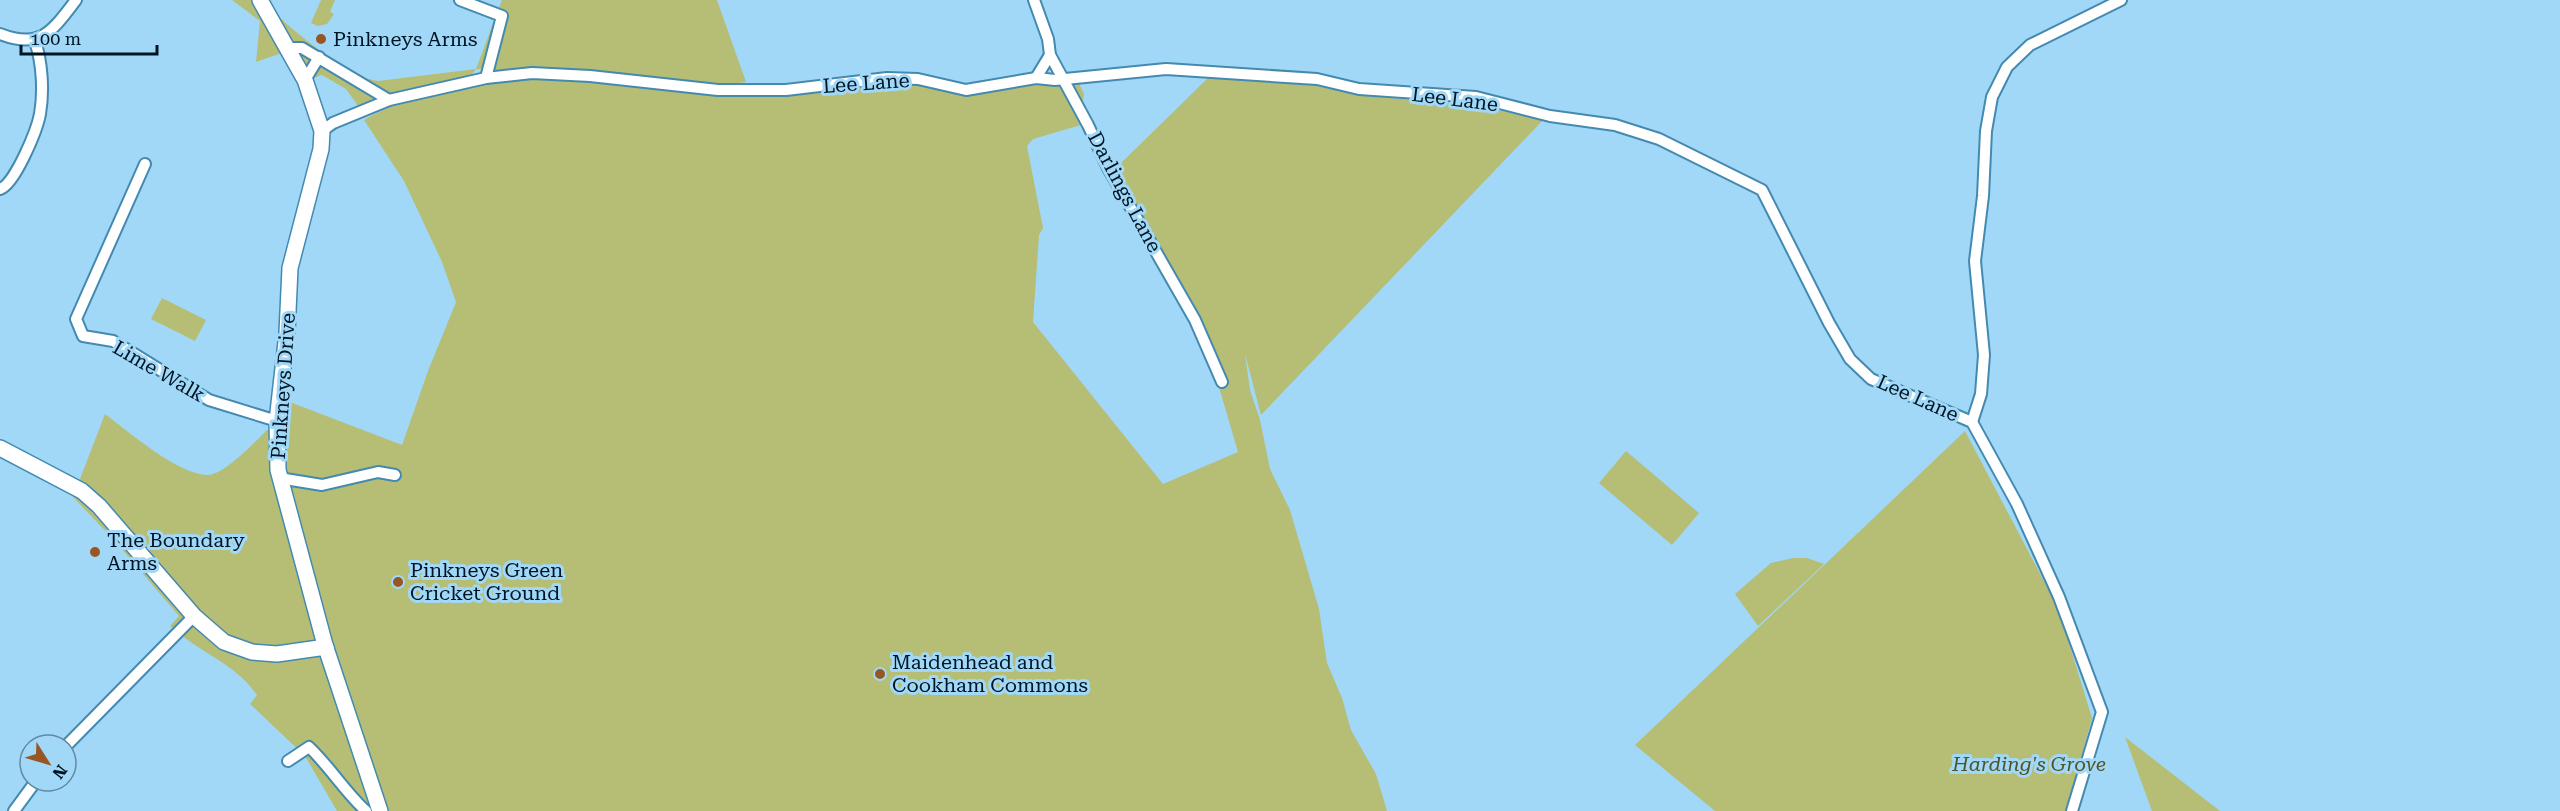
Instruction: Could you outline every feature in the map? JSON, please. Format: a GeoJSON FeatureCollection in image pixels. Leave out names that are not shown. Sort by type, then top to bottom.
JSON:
{"type":"FeatureCollection","features":[{"type":"Feature","properties":{"kind":"street"},"geometry":{"type":"LineString","coordinates":[[0,34],[24,42],[35,41],[54,27],[76,0]]}},
{"type":"Feature","properties":{"kind":"street","name":"Pinkneys Drive"},"geometry":{"type":"LineString","coordinates":[[260,0],[305,80],[322,131],[321,149],[290,268],[287,333],[277,421],[279,478],[326,647],[380,811]]}},
{"type":"Feature","properties":{"kind":"street"},"geometry":{"type":"LineString","coordinates":[[460,0],[502,16],[486,78]]}},
{"type":"Feature","properties":{"kind":"street","name":"Darlings Lane"},"geometry":{"type":"LineString","coordinates":[[1034,0],[1048,39],[1050,55],[1108,168],[1190,311],[1222,382]]}},
{"type":"Feature","properties":{"kind":"street"},"geometry":{"type":"LineString","coordinates":[[1972,422],[1981,394],[1984,355],[1975,261],[1983,196],[1986,131],[1992,97],[2007,67],[2030,45],[2121,0]]}},
{"type":"Feature","properties":{"kind":"street"},"geometry":{"type":"LineString","coordinates":[[0,189],[14,179],[40,115],[40,57],[35,41]]}},
{"type":"Feature","properties":{"kind":"street"},"geometry":{"type":"LineString","coordinates":[[289,48],[302,48],[389,100]]}},
{"type":"Feature","properties":{"kind":"street"},"geometry":{"type":"LineString","coordinates":[[1036,78],[1050,55]]}},
{"type":"Feature","properties":{"kind":"street"},"geometry":{"type":"LineString","coordinates":[[305,80],[319,57]]}},
{"type":"Feature","properties":{"kind":"street","name":"Lee Lane"},"geometry":{"type":"LineString","coordinates":[[322,131],[333,123],[389,100],[486,78],[548,73],[693,88],[750,91],[786,90],[887,78],[918,79],[966,90],[1036,78],[1063,78],[1166,69],[1317,79],[1359,89],[1476,97],[1550,116],[1615,125],[1659,139],[1762,189],[1829,323],[1850,359],[1871,379],[1972,422],[2017,504],[2059,597],[2102,712],[2072,811]]}},
{"type":"Feature","properties":{"kind":"street","name":"Lime Walk"},"geometry":{"type":"LineString","coordinates":[[145,164],[76,319],[83,336],[113,341],[209,400],[277,421]]}},
{"type":"Feature","properties":{"kind":"street"},"geometry":{"type":"LineString","coordinates":[[0,448],[82,491],[99,506],[194,616],[225,642],[252,652],[277,654],[326,647]]}},
{"type":"Feature","properties":{"kind":"street"},"geometry":{"type":"LineString","coordinates":[[279,478],[322,485],[378,472],[395,475]]}},
{"type":"Feature","properties":{"kind":"street"},"geometry":{"type":"LineString","coordinates":[[78,734],[194,616]]}},
{"type":"Feature","properties":{"kind":"street"},"geometry":{"type":"LineString","coordinates":[[288,761],[309,747],[331,768],[351,798],[366,811]]}},
{"type":"Feature","properties":{"kind":"street"},"geometry":{"type":"LineString","coordinates":[[14,811],[27,793]]}},
{"type":"Feature","properties":{"kind":"green space"},"geometry":{"type":"Polygon","coordinates":[[[232,0],[264,0],[283,21],[312,45],[343,66],[369,79],[378,81],[476,69],[469,78],[361,110],[346,89],[322,75],[313,78],[305,73],[293,49],[256,62],[260,21],[232,0]]]}},
{"type":"Feature","properties":{"kind":"green space"},"geometry":{"type":"Polygon","coordinates":[[[321,0],[335,0],[330,12],[334,14],[327,24],[318,26],[311,23],[321,0]]]}},
{"type":"Feature","properties":{"kind":"green space"},"geometry":{"type":"Polygon","coordinates":[[[502,0],[717,0],[746,82],[739,83],[739,86],[490,74],[486,69],[476,69],[502,0]]]}},
{"type":"Feature","properties":{"kind":"green space"},"geometry":{"type":"Polygon","coordinates":[[[529,75],[675,89],[908,81],[945,88],[1077,79],[1084,94],[1083,101],[1098,136],[1108,155],[1118,166],[1211,75],[1316,86],[1367,96],[1475,105],[1543,120],[1261,415],[1245,354],[1250,390],[1260,420],[1270,469],[1290,510],[1319,609],[1327,663],[1342,698],[1351,730],[1376,774],[1387,811],[337,811],[305,756],[250,704],[257,695],[248,684],[238,674],[170,626],[179,616],[114,540],[73,497],[105,414],[168,460],[182,468],[208,475],[215,474],[231,464],[267,430],[276,431],[282,399],[402,445],[428,371],[456,302],[442,262],[404,181],[364,120],[383,110],[423,96],[529,75]],[[1081,125],[1033,139],[1027,146],[1043,228],[1039,235],[1033,322],[1163,484],[1238,452],[1211,360],[1081,125]]]}},
{"type":"Feature","properties":{"kind":"green space"},"geometry":{"type":"Polygon","coordinates":[[[162,298],[206,320],[195,341],[151,319],[162,298]]]}},
{"type":"Feature","properties":{"kind":"green space","name":"Harding's Grove"},"geometry":{"type":"Polygon","coordinates":[[[1965,431],[2058,608],[2092,718],[2066,811],[1715,811],[1635,745],[1965,431]]]}},
{"type":"Feature","properties":{"kind":"green space"},"geometry":{"type":"Polygon","coordinates":[[[1626,451],[1699,513],[1672,545],[1599,483],[1626,451]]]}},
{"type":"Feature","properties":{"kind":"green space"},"geometry":{"type":"Polygon","coordinates":[[[1793,558],[1807,558],[1824,564],[1758,626],[1735,594],[1771,563],[1793,558]]]}},
{"type":"Feature","properties":{"kind":"green space"},"geometry":{"type":"Polygon","coordinates":[[[2125,737],[2220,811],[2152,811],[2125,737]]]}},
{"type":"Feature","properties":{"kind":"place","name":"Pinkneys Arms"},"geometry":{"type":"Point","coordinates":[321,39]}},
{"type":"Feature","properties":{"kind":"place","name":"The Boundary Arms"},"geometry":{"type":"Point","coordinates":[95,552]}},
{"type":"Feature","properties":{"kind":"place","name":"Pinkneys Green Cricket Ground"},"geometry":{"type":"Point","coordinates":[398,582]}},
{"type":"Feature","properties":{"kind":"place","name":"Maidenhead and Cookham Commons"},"geometry":{"type":"Point","coordinates":[880,674]}}]}
